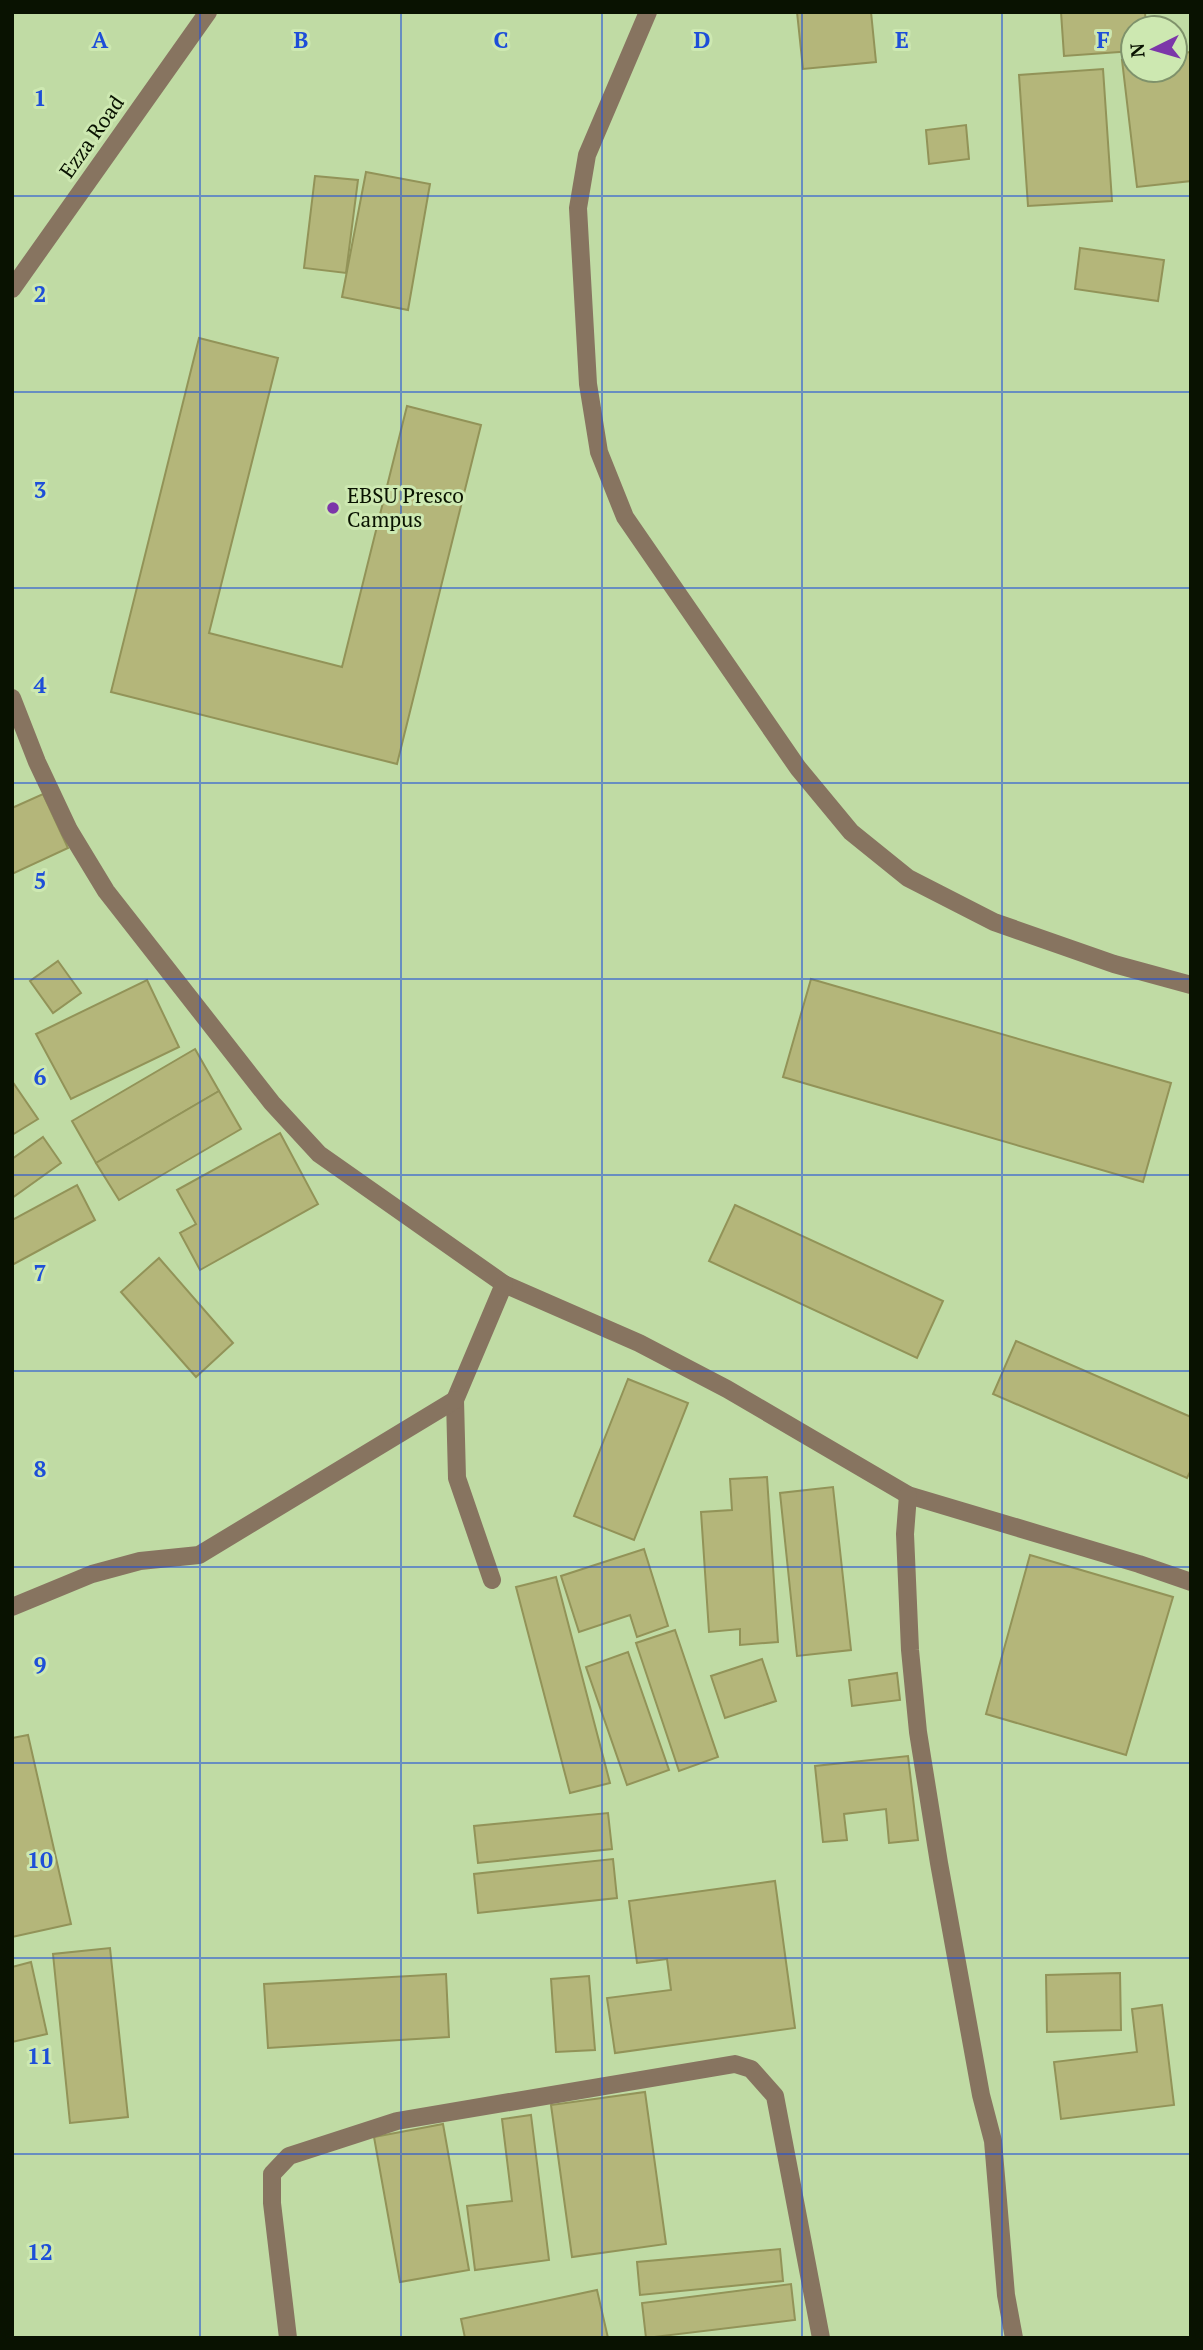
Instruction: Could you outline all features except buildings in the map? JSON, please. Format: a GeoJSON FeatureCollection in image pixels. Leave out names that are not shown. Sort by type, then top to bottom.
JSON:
{"type":"FeatureCollection","features":[{"type":"Feature","properties":{"kind":"street","name":"Ezza Road"},"geometry":{"type":"LineString","coordinates":[[12,289],[208,12]]}},
{"type":"Feature","properties":{"kind":"street"},"geometry":{"type":"LineString","coordinates":[[648,12],[587,155],[579,208],[588,384],[599,452],[625,517],[798,768],[851,832],[908,878],[994,922],[1114,964],[1191,985]]}},
{"type":"Feature","properties":{"kind":"street"},"geometry":{"type":"LineString","coordinates":[[12,698],[37,762],[69,830],[106,891],[272,1103],[320,1154],[504,1284],[639,1343],[727,1389],[908,1495],[1191,1582]]}},
{"type":"Feature","properties":{"kind":"street"},"geometry":{"type":"LineString","coordinates":[[492,1580],[457,1478],[455,1400],[504,1284]]}},
{"type":"Feature","properties":{"kind":"street"},"geometry":{"type":"LineString","coordinates":[[12,1607],[92,1573],[140,1561],[199,1555],[455,1400]]}},
{"type":"Feature","properties":{"kind":"street"},"geometry":{"type":"LineString","coordinates":[[908,1495],[905,1534],[909,1650],[919,1732],[941,1877],[981,2095],[993,2141],[1006,2295],[1014,2338]]}},
{"type":"Feature","properties":{"kind":"street"},"geometry":{"type":"LineString","coordinates":[[288,2338],[272,2203],[272,2174],[289,2156],[397,2121],[735,2064],[751,2070],[775,2096],[821,2338]]}},
{"type":"Feature","properties":{"kind":"place","name":"EBSU Presco Campus"},"geometry":{"type":"Point","coordinates":[333,508]}}]}
